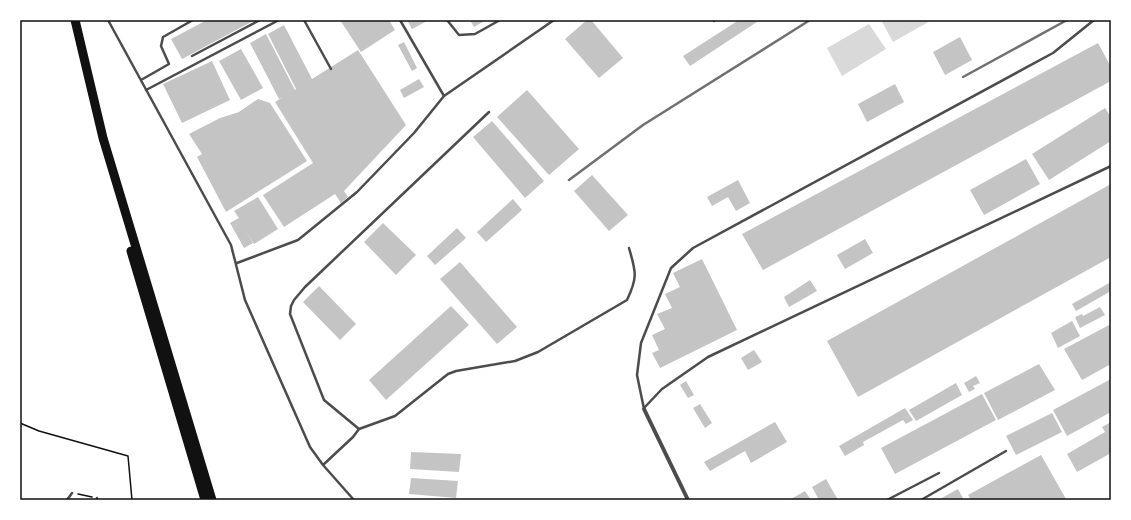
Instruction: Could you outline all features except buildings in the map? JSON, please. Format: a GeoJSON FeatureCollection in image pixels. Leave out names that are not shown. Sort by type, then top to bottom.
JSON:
{"type":"FeatureCollection","features":[{"type":"Feature","properties":{"kind":"highway"},"geometry":{"type":"LineString","coordinates":[[69,20],[100,147],[205,500]]}},
{"type":"Feature","properties":{"kind":"highway"},"geometry":{"type":"LineString","coordinates":[[75,20],[103,138],[212,500]]}},
{"type":"Feature","properties":{"kind":"street"},"geometry":{"type":"LineString","coordinates":[[644,409],[688,500]]}},
{"type":"Feature","properties":{"kind":"lane"},"geometry":{"type":"LineString","coordinates":[[108,20],[231,245],[237,263],[245,300],[310,448],[322,465],[354,500]]}},
{"type":"Feature","properties":{"kind":"lane"},"geometry":{"type":"LineString","coordinates":[[140,80],[169,64],[161,46],[163,37],[193,20]]}},
{"type":"Feature","properties":{"kind":"lane"},"geometry":{"type":"LineString","coordinates":[[192,56],[260,20]]}},
{"type":"Feature","properties":{"kind":"lane"},"geometry":{"type":"LineString","coordinates":[[146,90],[279,20]]}},
{"type":"Feature","properties":{"kind":"lane"},"geometry":{"type":"LineString","coordinates":[[304,20],[331,68]]}},
{"type":"Feature","properties":{"kind":"lane"},"geometry":{"type":"LineString","coordinates":[[400,20],[444,96]]}},
{"type":"Feature","properties":{"kind":"lane"},"geometry":{"type":"LineString","coordinates":[[447,20],[459,35],[475,34],[500,20]]}},
{"type":"Feature","properties":{"kind":"lane"},"geometry":{"type":"LineString","coordinates":[[237,263],[298,240],[356,192],[414,133],[444,96],[554,20]]}},
{"type":"Feature","properties":{"kind":"lane"},"geometry":{"type":"LineString","coordinates":[[644,409],[637,375],[641,343],[671,268],[693,248],[1053,53],[1094,20]]}},
{"type":"Feature","properties":{"kind":"lane"},"geometry":{"type":"LineString","coordinates":[[359,428],[324,400],[290,314],[291,306],[305,287],[489,112]]}},
{"type":"Feature","properties":{"kind":"lane"},"geometry":{"type":"LineString","coordinates":[[644,409],[662,389],[708,358],[1111,166]]}},
{"type":"Feature","properties":{"kind":"lane"},"geometry":{"type":"LineString","coordinates":[[322,465],[353,437],[359,428],[395,416],[448,374],[456,371],[515,362],[538,352],[628,300],[633,288],[636,272],[629,248]]}},
{"type":"Feature","properties":{"kind":"lane"},"geometry":{"type":"LineString","coordinates":[[921,500],[1006,451]]}},
{"type":"Feature","properties":{"kind":"lane"},"geometry":{"type":"LineString","coordinates":[[887,500],[939,473]]}},
{"type":"Feature","properties":{"kind":"lane"},"geometry":{"type":"LineString","coordinates":[[67,500],[72,493]]}},
{"type":"Feature","properties":{"kind":"path"},"geometry":{"type":"LineString","coordinates":[[20,423],[39,431],[128,456],[132,500]]}},
{"type":"Feature","properties":{"kind":"path"},"geometry":{"type":"LineString","coordinates":[[72,493],[97,499]]}},
{"type":"Feature","properties":{"kind":"shaded area"},"geometry":{"type":"Polygon","coordinates":[[[881,20],[932,20],[893,42],[881,20]]]}},
{"type":"Feature","properties":{"kind":"shaded area"},"geometry":{"type":"Polygon","coordinates":[[[869,24],[886,49],[842,76],[827,48],[869,24]]]}},
{"type":"Feature","properties":{"kind":"railway"},"geometry":{"type":"LineString","coordinates":[[569,180],[643,125],[810,20]]}},
{"type":"Feature","properties":{"kind":"railway"},"geometry":{"type":"LineString","coordinates":[[963,77],[1067,20]]}}]}
